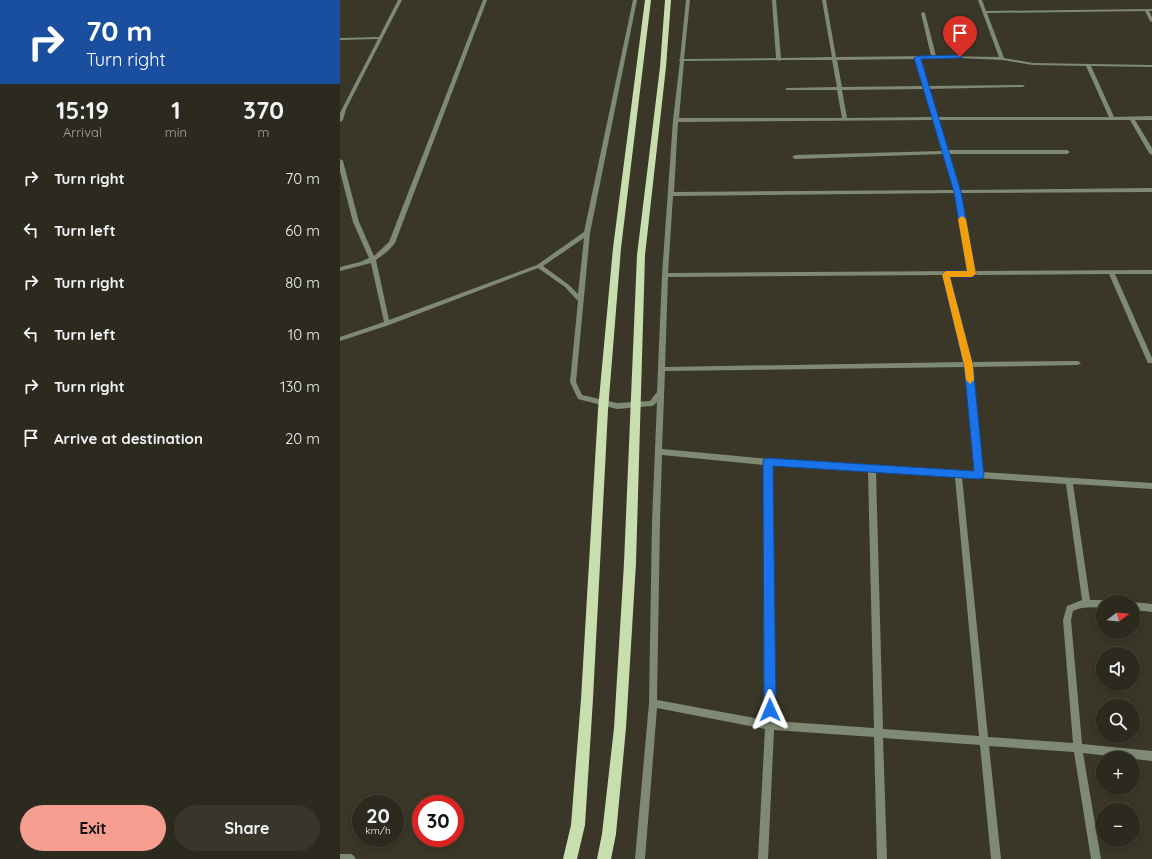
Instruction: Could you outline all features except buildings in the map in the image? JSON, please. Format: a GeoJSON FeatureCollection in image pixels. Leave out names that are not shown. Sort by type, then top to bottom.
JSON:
{"type":"FeatureCollection","features":[{"type":"Feature","properties":{"kind":"main road"},"geometry":{"type":"LineString","coordinates":[[570,859],[578,825],[588,692],[603,410],[617,248],[648,0]]}},
{"type":"Feature","properties":{"kind":"main road"},"geometry":{"type":"LineString","coordinates":[[604,859],[609,834],[621,720],[630,563],[641,255],[663,67],[668,0]]}},
{"type":"Feature","properties":{"kind":"street"},"geometry":{"type":"LineString","coordinates":[[340,120],[379,38],[400,0]]}},
{"type":"Feature","properties":{"kind":"street"},"geometry":{"type":"LineString","coordinates":[[340,269],[373,260],[382,255],[392,244],[485,0]]}},
{"type":"Feature","properties":{"kind":"street"},"geometry":{"type":"LineString","coordinates":[[635,0],[587,233],[573,382],[580,397],[617,406],[652,403],[661,392]]}},
{"type":"Feature","properties":{"kind":"street"},"geometry":{"type":"LineString","coordinates":[[640,859],[653,703],[656,520],[660,452],[665,275],[681,60],[688,0]]}},
{"type":"Feature","properties":{"kind":"street"},"geometry":{"type":"LineString","coordinates":[[774,0],[779,60]]}},
{"type":"Feature","properties":{"kind":"street"},"geometry":{"type":"LineString","coordinates":[[824,0],[845,120]]}},
{"type":"Feature","properties":{"kind":"street"},"geometry":{"type":"LineString","coordinates":[[980,0],[1002,59]]}},
{"type":"Feature","properties":{"kind":"street"},"geometry":{"type":"LineString","coordinates":[[1146,10],[1152,21]]}},
{"type":"Feature","properties":{"kind":"street"},"geometry":{"type":"LineString","coordinates":[[985,12],[1152,10]]}},
{"type":"Feature","properties":{"kind":"street"},"geometry":{"type":"LineString","coordinates":[[924,13],[934,57]]}},
{"type":"Feature","properties":{"kind":"street"},"geometry":{"type":"LineString","coordinates":[[340,39],[379,38]]}},
{"type":"Feature","properties":{"kind":"street"},"geometry":{"type":"LineString","coordinates":[[681,60],[984,57],[1033,64],[1152,66]]}},
{"type":"Feature","properties":{"kind":"street"},"geometry":{"type":"LineString","coordinates":[[918,58],[957,192],[972,274]]}},
{"type":"Feature","properties":{"kind":"street"},"geometry":{"type":"LineString","coordinates":[[1088,64],[1112,118]]}},
{"type":"Feature","properties":{"kind":"street"},"geometry":{"type":"LineString","coordinates":[[787,89],[1023,86]]}},
{"type":"Feature","properties":{"kind":"street"},"geometry":{"type":"LineString","coordinates":[[1132,118],[1152,153]]}},
{"type":"Feature","properties":{"kind":"street"},"geometry":{"type":"LineString","coordinates":[[676,120],[1152,118]]}},
{"type":"Feature","properties":{"kind":"street"},"geometry":{"type":"LineString","coordinates":[[795,157],[945,152],[1067,152]]}},
{"type":"Feature","properties":{"kind":"street"},"geometry":{"type":"LineString","coordinates":[[340,161],[356,222],[373,260],[387,323]]}},
{"type":"Feature","properties":{"kind":"street"},"geometry":{"type":"LineString","coordinates":[[671,194],[1152,190]]}},
{"type":"Feature","properties":{"kind":"street"},"geometry":{"type":"LineString","coordinates":[[340,339],[540,266],[587,233]]}},
{"type":"Feature","properties":{"kind":"street"},"geometry":{"type":"LineString","coordinates":[[540,266],[567,286],[580,300]]}},
{"type":"Feature","properties":{"kind":"street"},"geometry":{"type":"LineString","coordinates":[[665,275],[1112,274],[1152,272]]}},
{"type":"Feature","properties":{"kind":"street"},"geometry":{"type":"LineString","coordinates":[[946,274],[968,365],[979,476]]}},
{"type":"Feature","properties":{"kind":"street"},"geometry":{"type":"LineString","coordinates":[[1112,274],[1150,361]]}},
{"type":"Feature","properties":{"kind":"street"},"geometry":{"type":"LineString","coordinates":[[662,369],[1078,363]]}},
{"type":"Feature","properties":{"kind":"street"},"geometry":{"type":"LineString","coordinates":[[660,452],[768,462],[1152,486]]}},
{"type":"Feature","properties":{"kind":"street"},"geometry":{"type":"LineString","coordinates":[[763,859],[770,725],[768,462]]}},
{"type":"Feature","properties":{"kind":"street"},"geometry":{"type":"LineString","coordinates":[[872,469],[882,859]]}},
{"type":"Feature","properties":{"kind":"street"},"geometry":{"type":"LineString","coordinates":[[958,474],[996,859]]}},
{"type":"Feature","properties":{"kind":"street"},"geometry":{"type":"LineString","coordinates":[[1068,481],[1086,603]]}},
{"type":"Feature","properties":{"kind":"street"},"geometry":{"type":"LineString","coordinates":[[1096,604],[1086,603],[1077,605],[1070,609],[1067,620],[1078,748],[1096,859]]}},
{"type":"Feature","properties":{"kind":"street"},"geometry":{"type":"LineString","coordinates":[[1140,607],[1152,608]]}},
{"type":"Feature","properties":{"kind":"street"},"geometry":{"type":"LineString","coordinates":[[653,703],[770,725],[1078,748],[1152,756]]}},
{"type":"Feature","properties":{"kind":"street"},"geometry":{"type":"LineString","coordinates":[[340,859],[351,859]]}},
{"type":"Feature","properties":{"kind":"slow traffic"},"geometry":{"type":"LineString","coordinates":[[962,219],[972,274],[946,274],[968,365],[970,380]]}},
{"type":"Feature","properties":{"kind":"route"},"geometry":{"type":"LineString","coordinates":[[770,710],[768,462],[979,476],[968,365],[946,274],[972,274],[957,192],[918,58],[960,57]]}}]}
